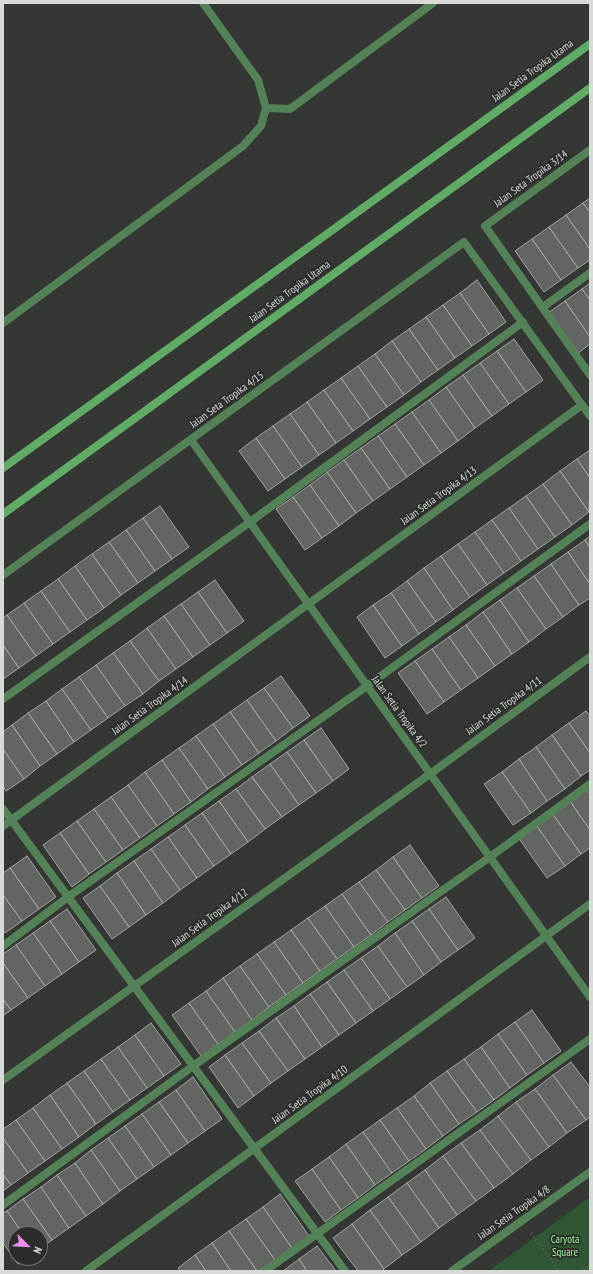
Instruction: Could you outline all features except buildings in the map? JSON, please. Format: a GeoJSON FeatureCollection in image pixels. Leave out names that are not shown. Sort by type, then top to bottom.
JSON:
{"type":"FeatureCollection","features":[{"type":"Feature","properties":{"kind":"main road","name":"Jalan Setia Tropika Utama"},"geometry":{"type":"LineString","coordinates":[[3,468],[590,44]]}},
{"type":"Feature","properties":{"kind":"main road","name":"Jalan Setia Tropika Utama"},"geometry":{"type":"LineString","coordinates":[[3,514],[590,88]]}},
{"type":"Feature","properties":{"kind":"street"},"geometry":{"type":"LineString","coordinates":[[3,323],[242,146],[261,126],[266,108],[258,80],[203,3]]}},
{"type":"Feature","properties":{"kind":"street"},"geometry":{"type":"LineString","coordinates":[[266,108],[290,109],[433,3]]}},
{"type":"Feature","properties":{"kind":"street","name":"Jalan Seta Tropika 3/14"},"geometry":{"type":"LineString","coordinates":[[543,307],[485,226],[590,150]]}},
{"type":"Feature","properties":{"kind":"street","name":"Jalan Seta Tropika 4/15"},"geometry":{"type":"LineString","coordinates":[[3,575],[464,242],[523,322]]}},
{"type":"Feature","properties":{"kind":"street"},"geometry":{"type":"LineString","coordinates":[[590,273],[543,307],[590,374]]}},
{"type":"Feature","properties":{"kind":"street"},"geometry":{"type":"LineString","coordinates":[[3,699],[250,522],[523,322],[590,416]]}},
{"type":"Feature","properties":{"kind":"street","name":"Jalan Setia Tropika 4/13"},"geometry":{"type":"LineString","coordinates":[[309,605],[582,405]]}},
{"type":"Feature","properties":{"kind":"street","name":"Jalan Setia Tropika 4/2"},"geometry":{"type":"LineString","coordinates":[[191,440],[590,997]]}},
{"type":"Feature","properties":{"kind":"street"},"geometry":{"type":"LineString","coordinates":[[3,946],[68,896],[367,686],[590,524]]}},
{"type":"Feature","properties":{"kind":"street","name":"Jalan Setia Tropika 4/14"},"geometry":{"type":"LineString","coordinates":[[3,826],[309,605]]}},
{"type":"Feature","properties":{"kind":"street","name":"Jalan Setia Tropika 4/11"},"geometry":{"type":"LineString","coordinates":[[430,774],[590,657]]}},
{"type":"Feature","properties":{"kind":"street","name":"Jalan Setia Tropika 4/12"},"geometry":{"type":"LineString","coordinates":[[3,1080],[430,774]]}},
{"type":"Feature","properties":{"kind":"street"},"geometry":{"type":"LineString","coordinates":[[3,1205],[193,1066],[490,857],[590,784]]}},
{"type":"Feature","properties":{"kind":"street"},"geometry":{"type":"LineString","coordinates":[[3,809],[345,1271]]}},
{"type":"Feature","properties":{"kind":"street","name":"Jalan Setia Tropika 4/10"},"geometry":{"type":"LineString","coordinates":[[86,1271],[590,904]]}},
{"type":"Feature","properties":{"kind":"street"},"geometry":{"type":"LineString","coordinates":[[265,1271],[590,1039]]}},
{"type":"Feature","properties":{"kind":"street","name":"Jalan Setia Tropika 4/8"},"geometry":{"type":"LineString","coordinates":[[452,1271],[590,1172]]}},
{"type":"Feature","properties":{"kind":"path"},"geometry":{"type":"LineString","coordinates":[[522,1221],[559,1271]]}},
{"type":"Feature","properties":{"kind":"path"},"geometry":{"type":"LineString","coordinates":[[580,1271],[590,1267]]}},
{"type":"Feature","properties":{"kind":"green space","name":"Caryota Square"},"geometry":{"type":"Polygon","coordinates":[[[590,1197],[590,1271],[489,1271],[590,1197]]]}}]}
